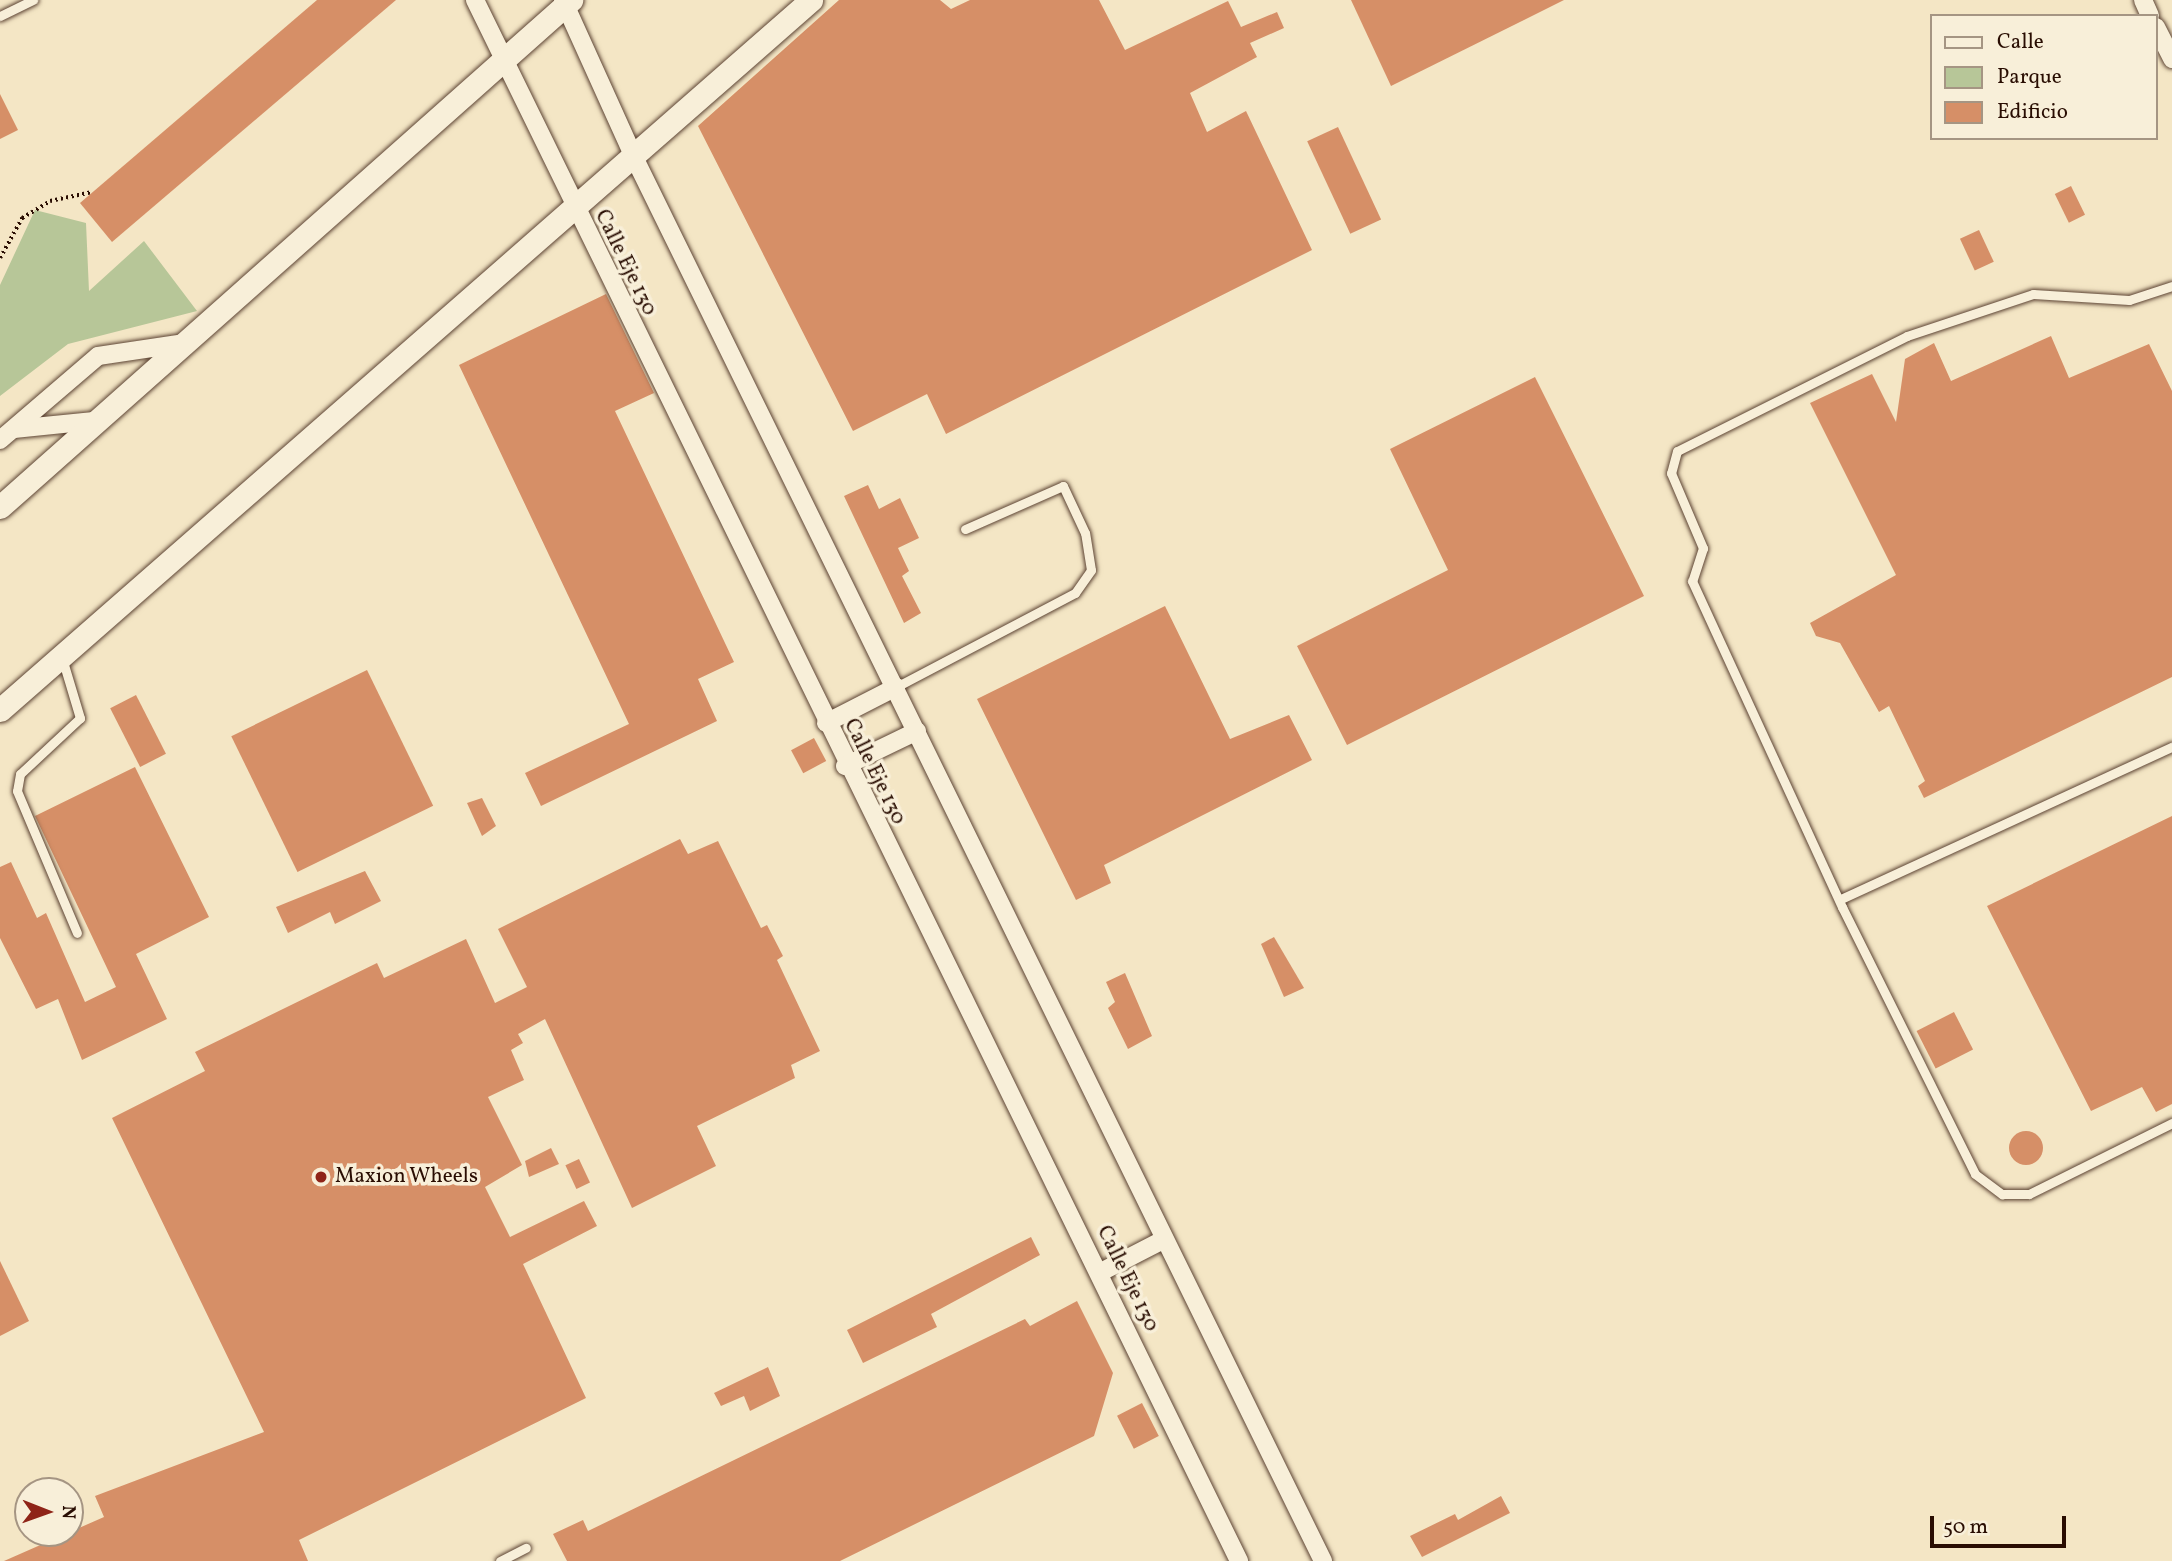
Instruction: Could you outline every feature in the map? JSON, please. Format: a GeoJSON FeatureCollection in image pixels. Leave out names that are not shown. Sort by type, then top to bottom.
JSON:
{"type":"FeatureCollection","features":[{"type":"Feature","properties":{"kind":"street","name":"Calle Eje 130"},"geometry":{"type":"LineString","coordinates":[[475,0],[845,766],[1099,1273],[1239,1561]]}},
{"type":"Feature","properties":{"kind":"street"},"geometry":{"type":"LineString","coordinates":[[0,710],[575,211],[811,0]]}},
{"type":"Feature","properties":{"kind":"street"},"geometry":{"type":"LineString","coordinates":[[0,507],[192,342],[505,62],[567,2],[634,157],[896,687],[1163,1240],[1323,1561]]}},
{"type":"Feature","properties":{"kind":"street"},"geometry":{"type":"LineString","coordinates":[[2158,31],[2172,59]]}},
{"type":"Feature","properties":{"kind":"street"},"geometry":{"type":"LineString","coordinates":[[7,434],[98,356],[192,342]]}},
{"type":"Feature","properties":{"kind":"street"},"geometry":{"type":"LineString","coordinates":[[7,434],[102,420]]}},
{"type":"Feature","properties":{"kind":"street"},"geometry":{"type":"LineString","coordinates":[[825,723],[896,687]]}},
{"type":"Feature","properties":{"kind":"street"},"geometry":{"type":"LineString","coordinates":[[845,766],[917,731]]}},
{"type":"Feature","properties":{"kind":"street"},"geometry":{"type":"LineString","coordinates":[[1099,1273],[1163,1240]]}},
{"type":"Feature","properties":{"kind":"lane"},"geometry":{"type":"LineString","coordinates":[[0,16],[33,0]]}},
{"type":"Feature","properties":{"kind":"lane"},"geometry":{"type":"LineString","coordinates":[[2172,286],[2129,300],[2033,294],[1907,336],[1677,451],[1671,473],[1703,548],[1692,581],[1843,898],[1918,1063],[1985,1185],[2003,1194],[2029,1194],[2172,1123]]}},
{"type":"Feature","properties":{"kind":"lane"},"geometry":{"type":"LineString","coordinates":[[896,687],[1075,593],[1091,570],[1085,534],[1063,486],[965,528]]}},
{"type":"Feature","properties":{"kind":"lane"},"geometry":{"type":"LineString","coordinates":[[61,656],[80,718],[20,774],[17,791],[77,933]]}},
{"type":"Feature","properties":{"kind":"lane"},"geometry":{"type":"LineString","coordinates":[[1843,898],[2172,747]]}},
{"type":"Feature","properties":{"kind":"lane"},"geometry":{"type":"LineString","coordinates":[[500,1561],[526,1548]]}},
{"type":"Feature","properties":{"kind":"path"},"geometry":{"type":"LineString","coordinates":[[0,258],[22,218],[50,201],[92,192]]}},
{"type":"Feature","properties":{"kind":"green space"},"geometry":{"type":"Polygon","coordinates":[[[35,210],[86,223],[89,291],[144,241],[197,311],[68,344],[0,396],[0,285],[35,210]]]}},
{"type":"Feature","properties":{"kind":"building"},"geometry":{"type":"Polygon","coordinates":[[[317,0],[396,0],[112,242],[80,203],[317,0]]]}},
{"type":"Feature","properties":{"kind":"building"},"geometry":{"type":"Polygon","coordinates":[[[839,0],[940,0],[951,9],[970,0],[1099,0],[1125,50],[1228,1],[1241,27],[1277,12],[1284,28],[1250,43],[1257,57],[1190,93],[1207,132],[1246,111],[1312,250],[946,434],[927,394],[853,431],[698,126],[839,0]]]}},
{"type":"Feature","properties":{"kind":"building"},"geometry":{"type":"Polygon","coordinates":[[[1351,0],[1564,0],[1391,86],[1351,0]]]}},
{"type":"Feature","properties":{"kind":"building"},"geometry":{"type":"Polygon","coordinates":[[[0,94],[18,130],[0,139],[0,94]]]}},
{"type":"Feature","properties":{"kind":"building"},"geometry":{"type":"Polygon","coordinates":[[[1338,127],[1381,219],[1350,234],[1307,141],[1338,127]]]}},
{"type":"Feature","properties":{"kind":"building"},"geometry":{"type":"Polygon","coordinates":[[[2071,186],[2085,215],[2069,223],[2055,194],[2071,186]]]}},
{"type":"Feature","properties":{"kind":"building"},"geometry":{"type":"Polygon","coordinates":[[[1979,230],[1994,262],[1975,271],[1960,239],[1979,230]]]}},
{"type":"Feature","properties":{"kind":"building"},"geometry":{"type":"Polygon","coordinates":[[[606,294],[654,393],[615,411],[734,662],[698,679],[717,721],[541,806],[525,773],[629,724],[459,365],[606,294]]]}},
{"type":"Feature","properties":{"kind":"building"},"geometry":{"type":"Polygon","coordinates":[[[2051,336],[2069,378],[2149,344],[2172,391],[2172,677],[1924,798],[1918,786],[1925,781],[1889,706],[1879,712],[1840,643],[1816,636],[1810,623],[1896,575],[1810,403],[1872,374],[1896,422],[1905,359],[1934,343],[1951,381],[2051,336]]]}},
{"type":"Feature","properties":{"kind":"building"},"geometry":{"type":"Polygon","coordinates":[[[1535,377],[1644,596],[1347,745],[1297,646],[1448,570],[1390,449],[1535,377]]]}},
{"type":"Feature","properties":{"kind":"building"},"geometry":{"type":"Polygon","coordinates":[[[868,485],[879,509],[900,498],[919,538],[898,548],[909,571],[902,576],[921,613],[904,623],[844,496],[868,485]]]}},
{"type":"Feature","properties":{"kind":"building"},"geometry":{"type":"Polygon","coordinates":[[[1165,606],[1230,739],[1289,715],[1312,760],[1104,865],[1111,883],[1076,900],[977,699],[1165,606]]]}},
{"type":"Feature","properties":{"kind":"building"},"geometry":{"type":"Polygon","coordinates":[[[367,670],[433,806],[297,872],[231,736],[367,670]]]}},
{"type":"Feature","properties":{"kind":"building"},"geometry":{"type":"Polygon","coordinates":[[[136,695],[166,754],[140,767],[110,708],[136,695]]]}},
{"type":"Feature","properties":{"kind":"building"},"geometry":{"type":"Polygon","coordinates":[[[814,738],[826,761],[803,773],[791,750],[814,738]]]}},
{"type":"Feature","properties":{"kind":"building"},"geometry":{"type":"Polygon","coordinates":[[[135,767],[209,917],[136,954],[167,1019],[82,1060],[58,999],[36,1009],[0,938],[0,867],[11,862],[37,918],[46,913],[85,1002],[116,987],[35,816],[135,767]]]}},
{"type":"Feature","properties":{"kind":"building"},"geometry":{"type":"Polygon","coordinates":[[[482,798],[496,826],[482,836],[467,803],[482,798]]]}},
{"type":"Feature","properties":{"kind":"building"},"geometry":{"type":"Polygon","coordinates":[[[2172,816],[2172,1104],[2156,1112],[2142,1087],[2091,1111],[1987,906],[2172,816]]]}},
{"type":"Feature","properties":{"kind":"building","name":"Maxion Wheels"},"geometry":{"type":"Polygon","coordinates":[[[680,839],[688,854],[718,841],[761,928],[767,925],[783,956],[777,960],[820,1051],[791,1065],[795,1078],[697,1126],[716,1166],[632,1208],[545,1019],[518,1034],[523,1043],[511,1050],[524,1080],[488,1097],[522,1165],[485,1187],[510,1237],[584,1201],[597,1226],[523,1264],[586,1398],[299,1540],[308,1561],[4,1561],[36,1547],[84,1547],[84,1526],[104,1517],[95,1496],[264,1432],[112,1118],[205,1071],[195,1052],[377,963],[384,978],[466,939],[495,1003],[527,987],[498,929],[680,839]]]}},
{"type":"Feature","properties":{"kind":"building"},"geometry":{"type":"Polygon","coordinates":[[[365,871],[381,901],[335,924],[330,912],[288,933],[276,907],[365,871]]]}},
{"type":"Feature","properties":{"kind":"building"},"geometry":{"type":"Polygon","coordinates":[[[1274,937],[1304,988],[1284,997],[1261,944],[1274,937]]]}},
{"type":"Feature","properties":{"kind":"building"},"geometry":{"type":"Polygon","coordinates":[[[1125,973],[1152,1036],[1128,1049],[1108,1008],[1115,1002],[1106,982],[1125,973]]]}},
{"type":"Feature","properties":{"kind":"building"},"geometry":{"type":"Polygon","coordinates":[[[1954,1012],[1973,1049],[1936,1068],[1917,1031],[1954,1012]]]}},
{"type":"Feature","properties":{"kind":"building"},"geometry":{"type":"Polygon","coordinates":[[[2026,1131],[2038,1136],[2043,1148],[2038,1160],[2026,1165],[2014,1160],[2009,1148],[2014,1136],[2026,1131]]]}},
{"type":"Feature","properties":{"kind":"building"},"geometry":{"type":"Polygon","coordinates":[[[551,1148],[559,1164],[529,1177],[525,1161],[551,1148]]]}},
{"type":"Feature","properties":{"kind":"building"},"geometry":{"type":"Polygon","coordinates":[[[579,1159],[590,1183],[576,1189],[565,1165],[579,1159]]]}},
{"type":"Feature","properties":{"kind":"building"},"geometry":{"type":"Polygon","coordinates":[[[1031,1237],[1040,1255],[931,1314],[937,1327],[863,1363],[847,1330],[1031,1237]]]}},
{"type":"Feature","properties":{"kind":"building"},"geometry":{"type":"Polygon","coordinates":[[[0,1261],[29,1321],[0,1336],[0,1261]]]}},
{"type":"Feature","properties":{"kind":"building"},"geometry":{"type":"Polygon","coordinates":[[[1077,1301],[1113,1373],[1094,1436],[840,1561],[567,1561],[553,1534],[583,1520],[588,1531],[1025,1319],[1030,1326],[1077,1301]]]}},
{"type":"Feature","properties":{"kind":"building"},"geometry":{"type":"Polygon","coordinates":[[[768,1367],[780,1396],[750,1411],[744,1396],[721,1406],[714,1393],[768,1367]]]}},
{"type":"Feature","properties":{"kind":"building"},"geometry":{"type":"Polygon","coordinates":[[[1142,1403],[1159,1436],[1134,1449],[1117,1416],[1142,1403]]]}},
{"type":"Feature","properties":{"kind":"building"},"geometry":{"type":"Polygon","coordinates":[[[1501,1496],[1510,1513],[1422,1557],[1410,1536],[1455,1514],[1458,1520],[1501,1496]]]}},
{"type":"Feature","properties":{"kind":"place","name":"Maxion Wheels"},"geometry":{"type":"Point","coordinates":[321,1177]}}]}
